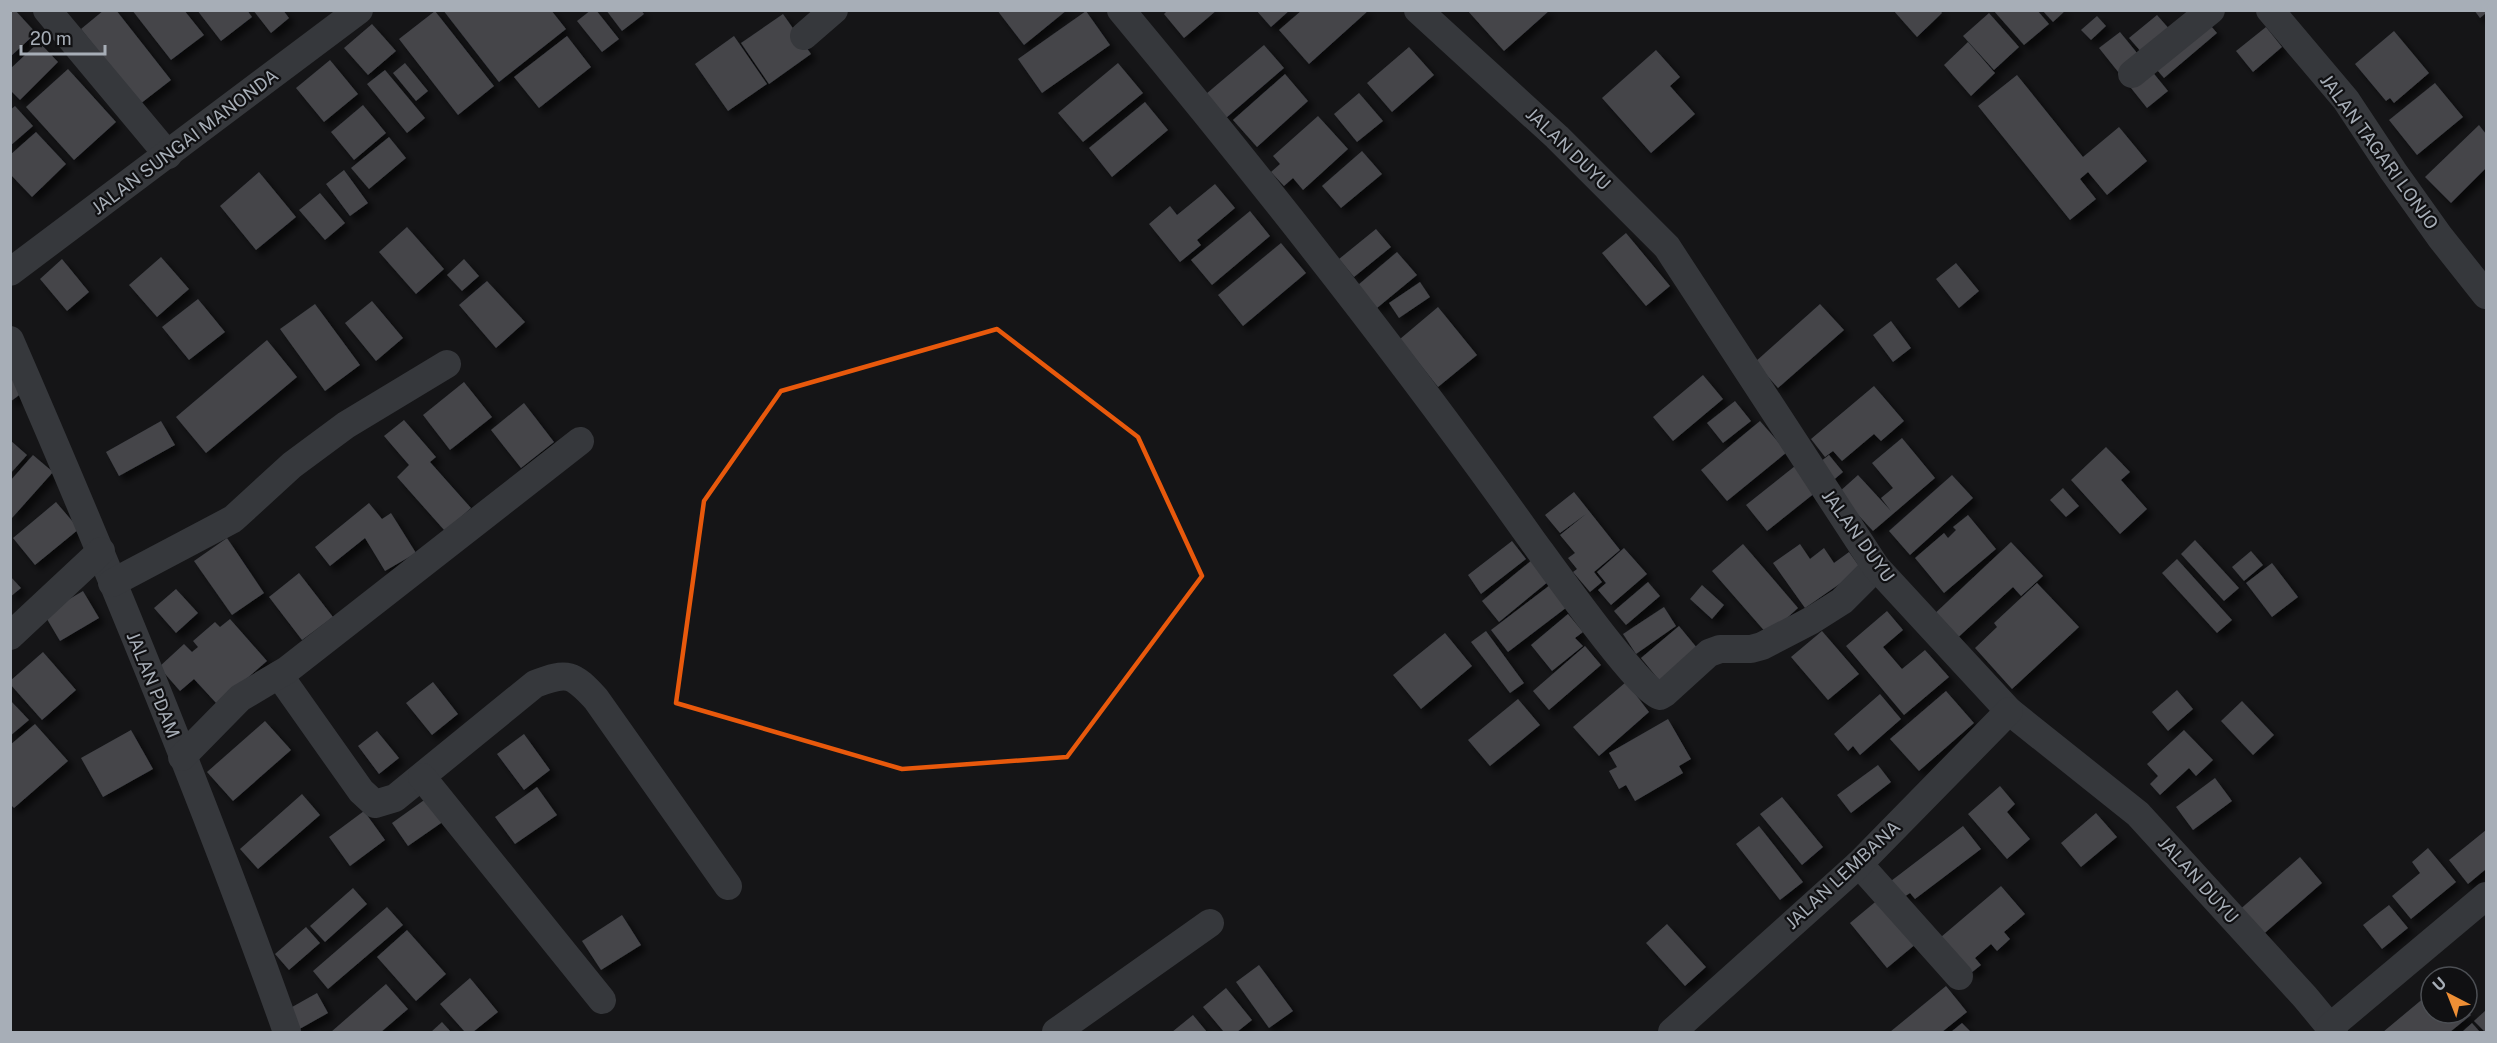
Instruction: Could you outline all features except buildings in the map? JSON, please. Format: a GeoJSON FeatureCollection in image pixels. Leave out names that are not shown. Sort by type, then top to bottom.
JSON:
{"type":"FeatureCollection","features":[{"type":"Feature","properties":{"kind":"street"},"geometry":{"type":"LineString","coordinates":[[47,10],[168,155]]}},
{"type":"Feature","properties":{"kind":"street","name":"JALAN SUNGAI MANONDA"},"geometry":{"type":"LineString","coordinates":[[10,272],[359,10]]}},
{"type":"Feature","properties":{"kind":"street"},"geometry":{"type":"LineString","coordinates":[[804,36],[834,10]]}},
{"type":"Feature","properties":{"kind":"street"},"geometry":{"type":"LineString","coordinates":[[1121,10],[1271,192],[1427,393],[1549,564],[1632,672],[1654,694],[1660,696],[1665,693],[1709,652],[1762,646],[1812,620],[1842,602],[1876,567]]}},
{"type":"Feature","properties":{"kind":"street","name":"JALAN DUYU"},"geometry":{"type":"LineString","coordinates":[[1418,10],[1557,137],[1667,247],[1876,567],[2009,711],[2138,814],[2305,997],[2332,1030]]}},
{"type":"Feature","properties":{"kind":"street"},"geometry":{"type":"LineString","coordinates":[[2132,74],[2211,10]]}},
{"type":"Feature","properties":{"kind":"street","name":"JALAN TAGARI LONJO"},"geometry":{"type":"LineString","coordinates":[[2273,12],[2346,100],[2420,209],[2487,295]]}},
{"type":"Feature","properties":{"kind":"street","name":"JALAN PDAM"},"geometry":{"type":"LineString","coordinates":[[10,340],[101,551],[244,910],[287,1032]]}},
{"type":"Feature","properties":{"kind":"street"},"geometry":{"type":"LineString","coordinates":[[112,583],[232,519],[292,465],[346,425],[447,364]]}},
{"type":"Feature","properties":{"kind":"street"},"geometry":{"type":"LineString","coordinates":[[182,757],[240,698],[279,675],[580,441]]}},
{"type":"Feature","properties":{"kind":"street"},"geometry":{"type":"LineString","coordinates":[[10,636],[101,551]]}},
{"type":"Feature","properties":{"kind":"street"},"geometry":{"type":"LineString","coordinates":[[279,675],[361,791],[375,804],[395,798],[535,684],[557,675],[577,678],[596,699],[728,886]]}},
{"type":"Feature","properties":{"kind":"street","name":"JALAN LEMBANA"},"geometry":{"type":"LineString","coordinates":[[1672,1032],[1859,864],[2009,711]]}},
{"type":"Feature","properties":{"kind":"street"},"geometry":{"type":"LineString","coordinates":[[422,777],[602,1000]]}},
{"type":"Feature","properties":{"kind":"street"},"geometry":{"type":"LineString","coordinates":[[1859,864],[1959,976]]}},
{"type":"Feature","properties":{"kind":"street"},"geometry":{"type":"LineString","coordinates":[[2332,1030],[2487,896]]}},
{"type":"Feature","properties":{"kind":"street"},"geometry":{"type":"LineString","coordinates":[[1056,1032],[1210,923]]}},
{"type":"Feature","properties":{"kind":"highlighted area"},"geometry":{"type":"Polygon","coordinates":[[[997,329],[1138,437],[1202,576],[1067,757],[902,769],[676,703],[704,501],[781,391],[997,329]]]}}]}
